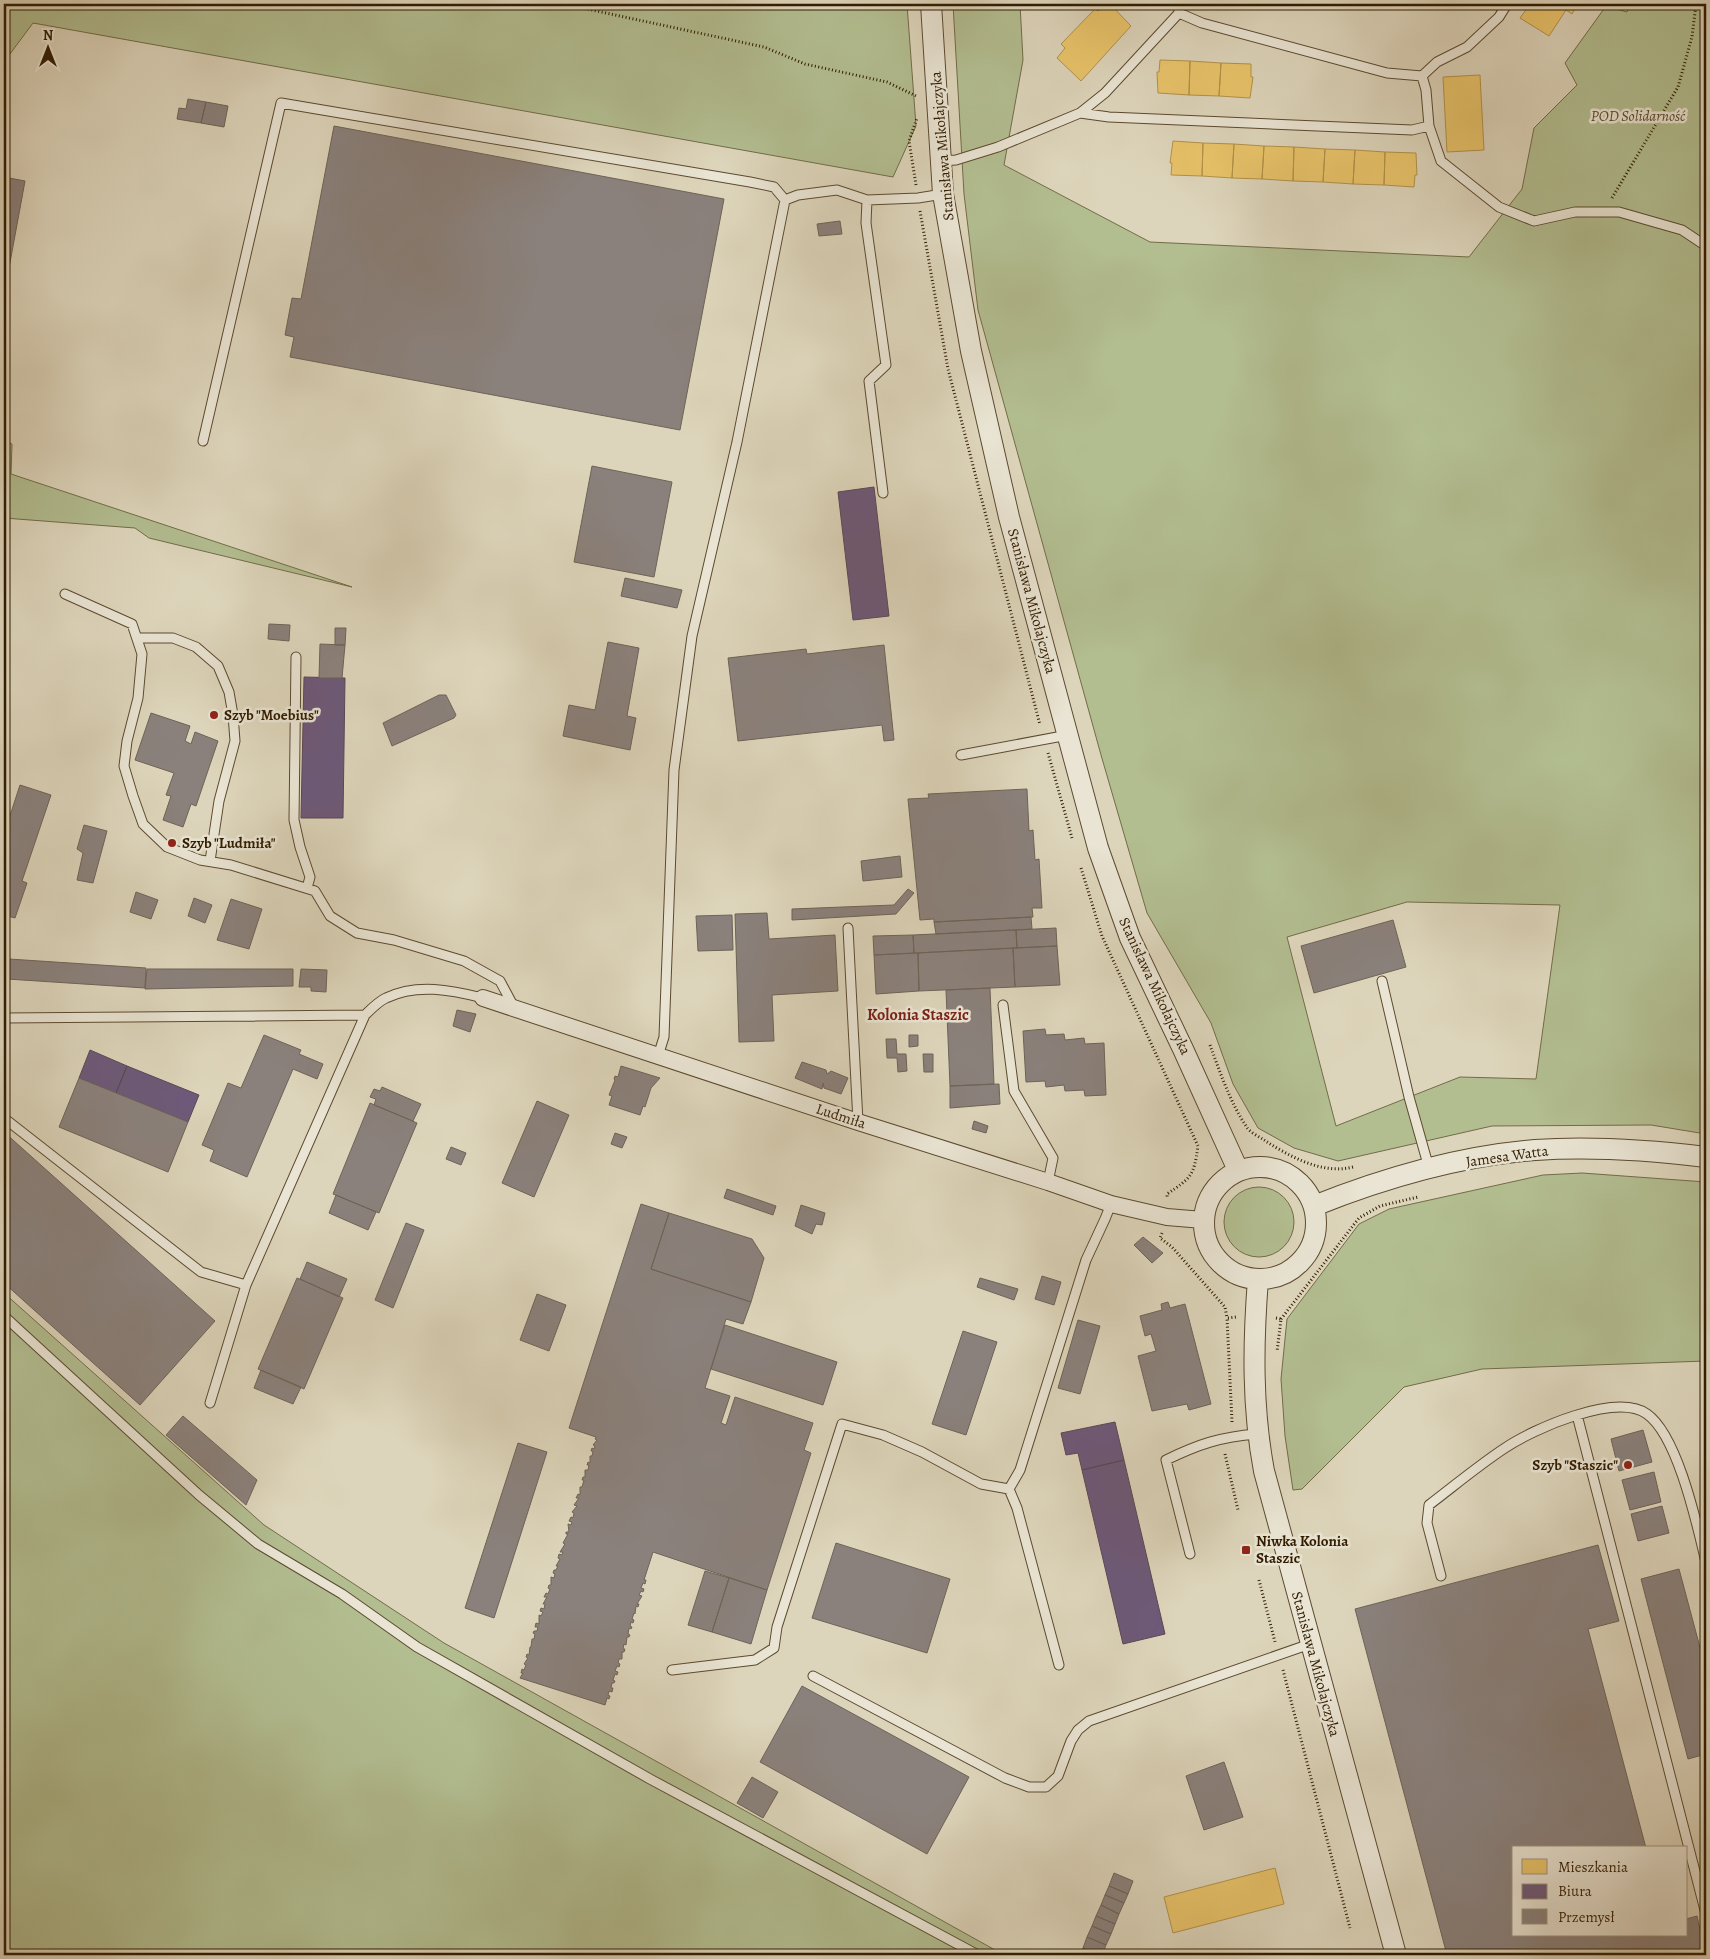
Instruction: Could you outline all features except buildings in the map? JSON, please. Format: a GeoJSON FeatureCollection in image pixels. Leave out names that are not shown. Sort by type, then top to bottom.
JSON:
{"type":"FeatureCollection","features":[{"type":"Feature","properties":{"kind":"street","name":"Stanisława Mikołajczyka"},"geometry":{"type":"LineString","coordinates":[[931,4],[943,194],[973,360],[1010,517],[1098,848],[1130,938],[1238,1170]]}},
{"type":"Feature","properties":{"kind":"street","name":"Ludmiła"},"geometry":{"type":"LineString","coordinates":[[483,998],[1111,1204],[1166,1218],[1203,1220]]}},
{"type":"Feature","properties":{"kind":"street","name":"Jamesa Watta"},"geometry":{"type":"LineString","coordinates":[[1314,1206],[1348,1193],[1429,1169],[1474,1159],[1534,1150],[1601,1148],[1706,1157]]}},
{"type":"Feature","properties":{"kind":"street"},"geometry":{"type":"LineString","coordinates":[[1256,1166],[1275,1168],[1284,1172],[1292,1176],[1306,1189],[1314,1206],[1316,1227],[1311,1248],[1298,1265],[1279,1276],[1258,1279],[1240,1276],[1225,1267],[1213,1254],[1205,1237],[1203,1220],[1208,1199],[1220,1182],[1238,1170],[1256,1166]]}},
{"type":"Feature","properties":{"kind":"street","name":"Stanisława Mikołajczyka"},"geometry":{"type":"LineString","coordinates":[[1258,1279],[1255,1362],[1257,1434],[1276,1520],[1396,1955]]}},
{"type":"Feature","properties":{"kind":"lane"},"geometry":{"type":"LineString","coordinates":[[940,161],[956,160],[998,147],[1080,113],[1105,93],[1179,8],[1202,23],[1387,73],[1422,76],[1437,62],[1467,47],[1499,17],[1507,4]]}},
{"type":"Feature","properties":{"kind":"lane"},"geometry":{"type":"LineString","coordinates":[[1422,76],[1426,90],[1429,126],[1441,161],[1499,207],[1534,221],[1575,212],[1620,212],[1682,230],[1706,246]]}},
{"type":"Feature","properties":{"kind":"lane"},"geometry":{"type":"LineString","coordinates":[[203,441],[281,103],[750,182],[774,187],[785,200]]}},
{"type":"Feature","properties":{"kind":"lane"},"geometry":{"type":"LineString","coordinates":[[1080,113],[1109,117],[1412,130],[1429,126]]}},
{"type":"Feature","properties":{"kind":"lane"},"geometry":{"type":"LineString","coordinates":[[785,200],[837,190],[868,200],[918,198],[943,194]]}},
{"type":"Feature","properties":{"kind":"lane"},"geometry":{"type":"LineString","coordinates":[[658,1056],[664,1037],[674,770],[691,645],[737,442],[785,200]]}},
{"type":"Feature","properties":{"kind":"lane"},"geometry":{"type":"LineString","coordinates":[[868,200],[866,222],[886,365],[869,381],[882,493]]}},
{"type":"Feature","properties":{"kind":"lane"},"geometry":{"type":"LineString","coordinates":[[65,594],[132,624],[137,638],[142,654],[138,698],[127,741],[124,766],[132,796],[143,824],[168,847],[200,860],[231,865],[315,891],[330,916],[357,933],[394,940],[464,961],[500,981],[516,1009]]}},
{"type":"Feature","properties":{"kind":"lane"},"geometry":{"type":"LineString","coordinates":[[137,638],[173,638],[196,647],[218,666],[229,692],[235,741],[219,801],[210,861]]}},
{"type":"Feature","properties":{"kind":"lane"},"geometry":{"type":"LineString","coordinates":[[296,657],[294,820],[300,848],[310,877],[307,888]]}},
{"type":"Feature","properties":{"kind":"lane"},"geometry":{"type":"LineString","coordinates":[[961,755],[1068,735]]}},
{"type":"Feature","properties":{"kind":"lane"},"geometry":{"type":"LineString","coordinates":[[848,928],[858,1122]]}},
{"type":"Feature","properties":{"kind":"lane"},"geometry":{"type":"LineString","coordinates":[[1382,981],[1409,1097],[1429,1169]]}},
{"type":"Feature","properties":{"kind":"lane"},"geometry":{"type":"LineString","coordinates":[[210,1403],[246,1285],[365,1014],[386,998],[418,988],[458,992],[483,998]]}},
{"type":"Feature","properties":{"kind":"lane"},"geometry":{"type":"LineString","coordinates":[[1003,1004],[1014,1091],[1053,1158],[1048,1182]]}},
{"type":"Feature","properties":{"kind":"lane"},"geometry":{"type":"LineString","coordinates":[[4,1018],[365,1014]]}},
{"type":"Feature","properties":{"kind":"lane"},"geometry":{"type":"LineString","coordinates":[[4,1118],[201,1272],[246,1285]]}},
{"type":"Feature","properties":{"kind":"lane"},"geometry":{"type":"LineString","coordinates":[[1009,1489],[1020,1470],[1086,1260],[1111,1204]]}},
{"type":"Feature","properties":{"kind":"lane"},"geometry":{"type":"LineString","coordinates":[[4,1316],[199,1495],[258,1544],[342,1594],[417,1647],[650,1779],[978,1955]]}},
{"type":"Feature","properties":{"kind":"lane"},"geometry":{"type":"LineString","coordinates":[[1441,1576],[1427,1523],[1429,1505],[1506,1447],[1557,1421],[1599,1408],[1624,1407],[1646,1413],[1665,1434],[1689,1492],[1706,1562]]}},
{"type":"Feature","properties":{"kind":"lane"},"geometry":{"type":"LineString","coordinates":[[1577,1415],[1706,1914]]}},
{"type":"Feature","properties":{"kind":"lane"},"geometry":{"type":"LineString","coordinates":[[672,1670],[755,1660],[774,1648],[777,1627],[842,1424],[883,1435],[922,1452],[981,1484],[1009,1489]]}},
{"type":"Feature","properties":{"kind":"lane"},"geometry":{"type":"LineString","coordinates":[[1190,1554],[1166,1460],[1200,1444],[1231,1436],[1257,1434]]}},
{"type":"Feature","properties":{"kind":"lane"},"geometry":{"type":"LineString","coordinates":[[1009,1489],[1017,1508],[1059,1666]]}},
{"type":"Feature","properties":{"kind":"lane"},"geometry":{"type":"LineString","coordinates":[[813,1676],[1005,1778],[1029,1787],[1046,1787],[1058,1776],[1071,1741],[1078,1730],[1089,1721],[1310,1644]]}},
{"type":"Feature","properties":{"kind":"path"},"geometry":{"type":"LineString","coordinates":[[564,4],[764,47],[805,64],[887,82],[923,99]]}},
{"type":"Feature","properties":{"kind":"path"},"geometry":{"type":"LineString","coordinates":[[1606,212],[1618,186],[1678,87],[1692,37],[1696,4]]}},
{"type":"Feature","properties":{"kind":"path"},"geometry":{"type":"LineString","coordinates":[[1210,1046],[1225,1085],[1247,1128],[1288,1156],[1310,1164],[1344,1170]]}},
{"type":"Feature","properties":{"kind":"path"},"geometry":{"type":"LineString","coordinates":[[1167,1194],[1166,1218],[1160,1238],[1172,1247],[1224,1307],[1227,1318]]}},
{"type":"Feature","properties":{"kind":"path"},"geometry":{"type":"LineString","coordinates":[[1281,1319],[1359,1218],[1380,1206],[1418,1197]]}},
{"type":"Feature","properties":{"kind":"path"},"geometry":{"type":"LineString","coordinates":[[1259,1580],[1350,1928]]}},
{"type":"Feature","properties":{"kind":"green space"},"geometry":{"type":"Polygon","coordinates":[[[4,4],[907,4],[916,126],[893,177],[33,23],[4,62],[4,4]]]}},
{"type":"Feature","properties":{"kind":"green space","name":"POD Solidarność"},"geometry":{"type":"Polygon","coordinates":[[[953,4],[1020,4],[1023,60],[1004,165],[1150,242],[1469,257],[1522,189],[1534,128],[1577,85],[1565,63],[1606,6],[1627,12],[1629,4],[1706,4],[1706,1134],[1651,1125],[1492,1126],[1338,1161],[1294,1148],[1258,1128],[1233,1084],[1211,1023],[1147,913],[1101,755],[978,310],[964,194],[953,4]],[[1407,902],[1287,937],[1336,1126],[1460,1077],[1536,1079],[1560,905],[1407,902]]]}},
{"type":"Feature","properties":{"kind":"green space"},"geometry":{"type":"Polygon","coordinates":[[[4,440],[12,444],[11,474],[352,587],[149,538],[135,528],[4,518],[4,440]]]}},
{"type":"Feature","properties":{"kind":"green space"},"geometry":{"type":"Polygon","coordinates":[[[1582,1173],[1706,1182],[1706,1361],[1482,1369],[1404,1387],[1302,1489],[1293,1490],[1285,1436],[1281,1379],[1287,1319],[1359,1224],[1389,1209],[1543,1175],[1582,1173]]]}},
{"type":"Feature","properties":{"kind":"green space"},"geometry":{"type":"Polygon","coordinates":[[[1259,1187],[1272,1190],[1284,1197],[1291,1209],[1294,1222],[1291,1235],[1284,1247],[1272,1254],[1259,1257],[1246,1254],[1234,1247],[1227,1235],[1224,1222],[1227,1209],[1234,1197],[1246,1190],[1259,1187]]]}},
{"type":"Feature","properties":{"kind":"green space"},"geometry":{"type":"Polygon","coordinates":[[[4,1293],[264,1525],[444,1643],[1004,1955],[4,1955],[4,1293]]]}},
{"type":"Feature","properties":{"kind":"place","name":"Szyb \"Moebius\""},"geometry":{"type":"Point","coordinates":[214,715]}},
{"type":"Feature","properties":{"kind":"place","name":"Szyb \"Ludmiła\""},"geometry":{"type":"Point","coordinates":[172,843]}},
{"type":"Feature","properties":{"kind":"place","name":"Szyb \"Staszic\""},"geometry":{"type":"Point","coordinates":[1628,1465]}},
{"type":"Feature","properties":{"kind":"place","name":"Niwka Kolonia Staszic"},"geometry":{"type":"Point","coordinates":[1246,1550]}},
{"type":"Feature","properties":{"kind":"district","name":"Kolonia Staszic"},"geometry":{"type":"Point","coordinates":[918,1015]}}]}
